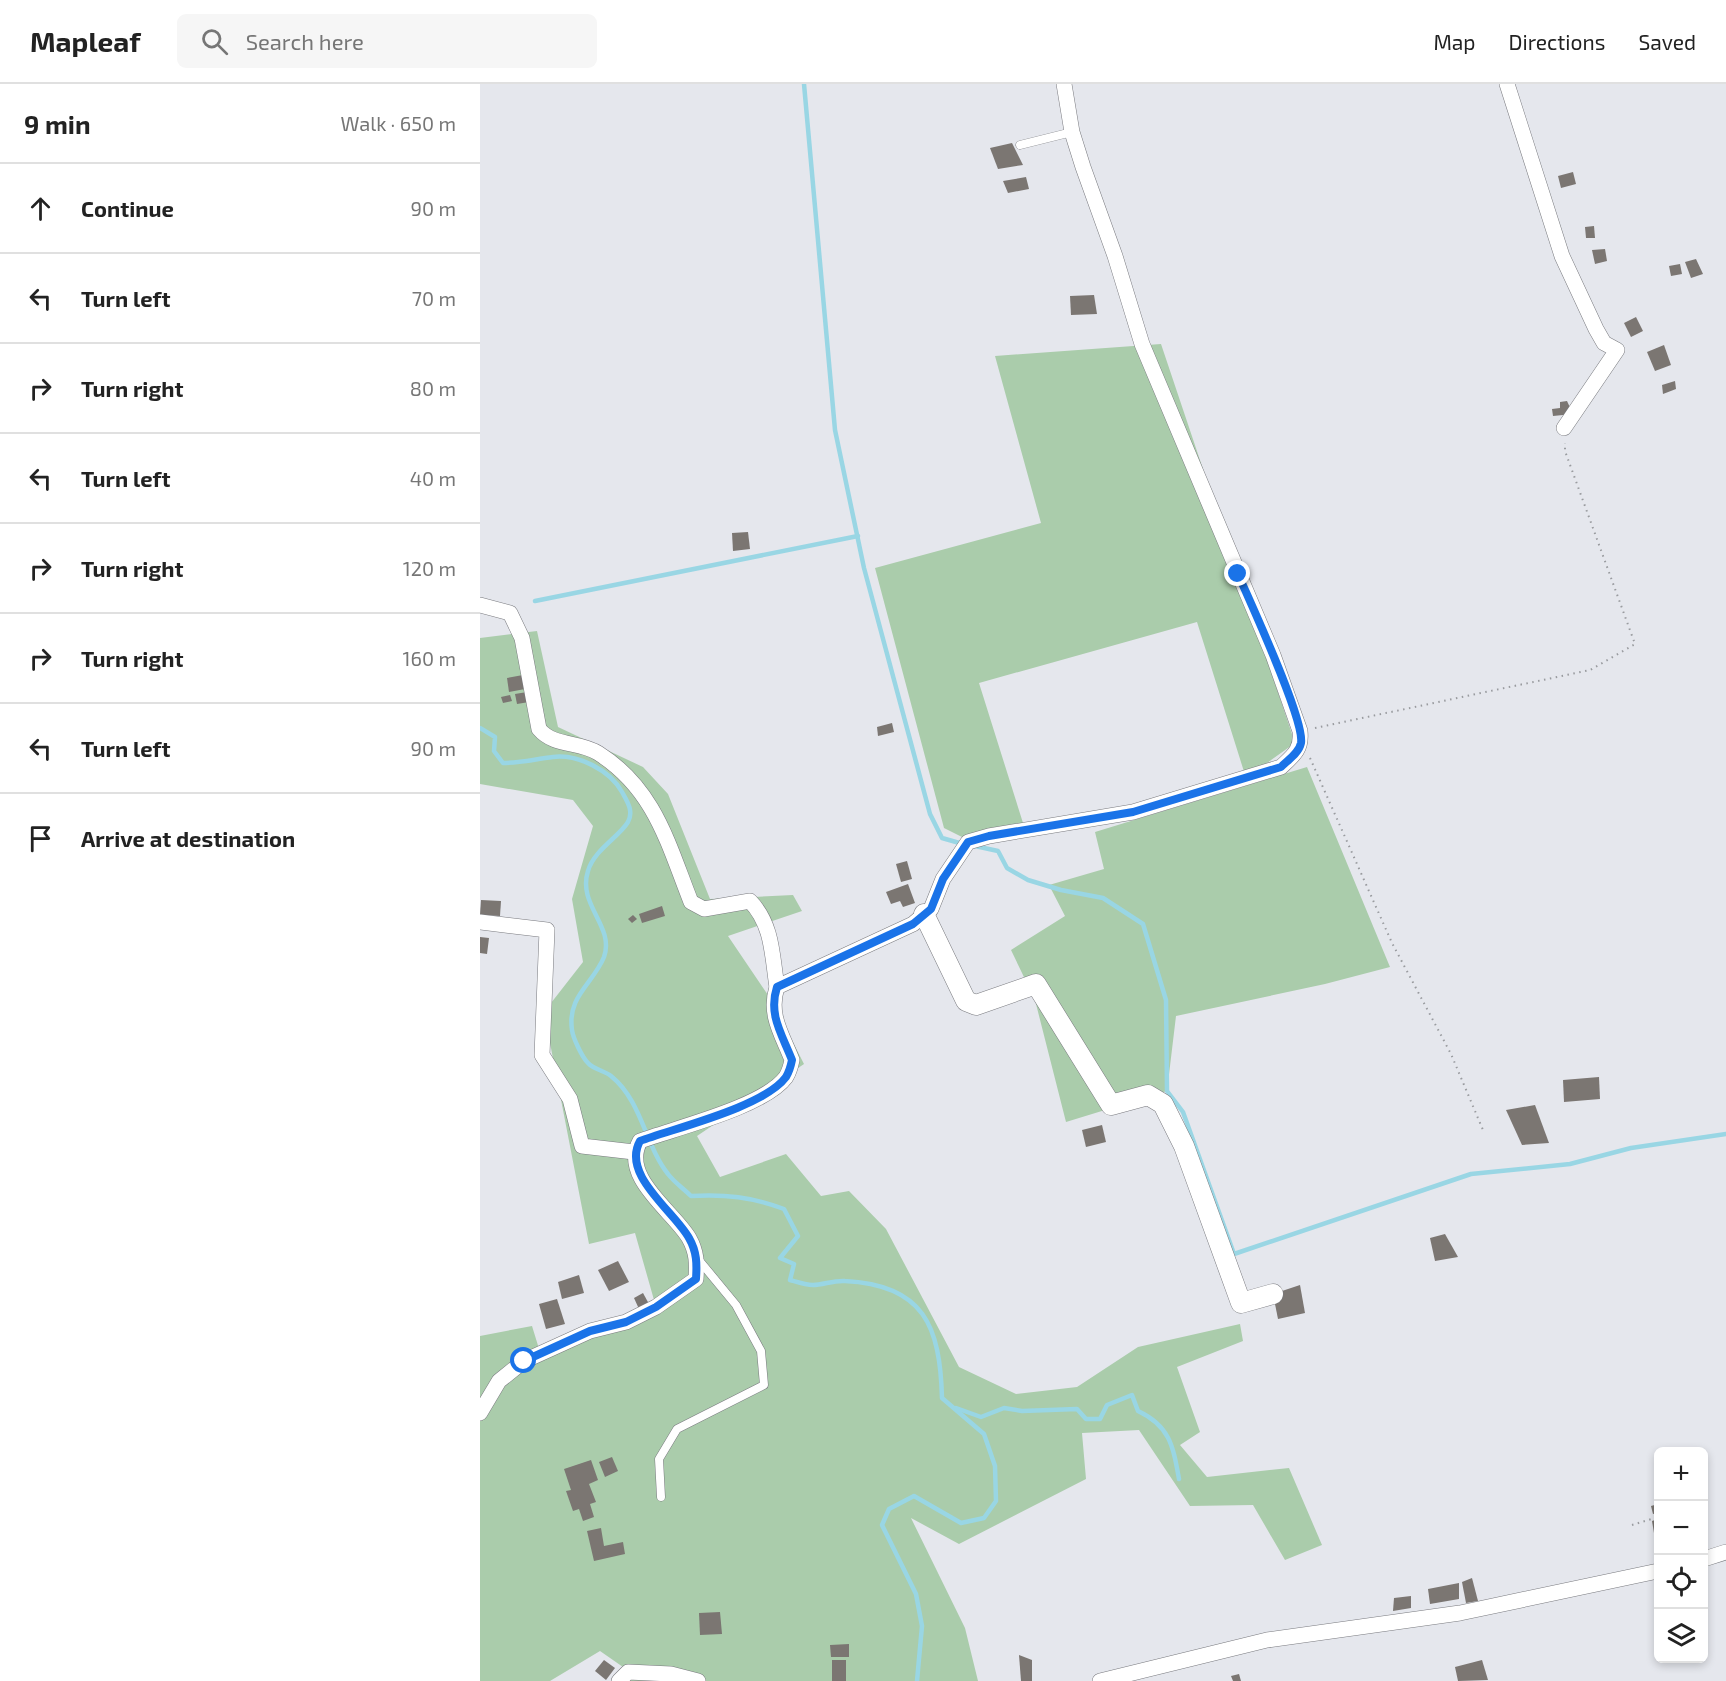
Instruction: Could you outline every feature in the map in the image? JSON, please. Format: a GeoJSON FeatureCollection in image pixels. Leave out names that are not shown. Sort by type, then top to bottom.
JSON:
{"type":"FeatureCollection","features":[{"type":"Feature","properties":{"kind":"street"},"geometry":{"type":"LineString","coordinates":[[777,987],[913,924],[931,909],[943,879],[968,842],[989,836],[1133,812],[1281,767],[1298,752],[1301,736],[1273,655],[1142,344],[1072,132],[1064,84]]}},
{"type":"Feature","properties":{"kind":"street"},"geometry":{"type":"LineString","coordinates":[[1507,84],[1562,256],[1596,330],[1604,343],[1617,350],[1564,429]]}},
{"type":"Feature","properties":{"kind":"street"},"geometry":{"type":"LineString","coordinates":[[480,605],[510,613],[517,624],[522,638],[539,729],[547,738],[596,752],[628,778],[652,806],[691,902],[704,909],[750,901],[762,913],[769,931],[777,987],[772,1001],[774,1019],[792,1060],[787,1076],[772,1090],[704,1122],[640,1141],[634,1152],[635,1165],[647,1185],[689,1238],[697,1258],[696,1279],[677,1294],[626,1322],[590,1331],[524,1361],[499,1381],[480,1413]]}},
{"type":"Feature","properties":{"kind":"street"},"geometry":{"type":"LineString","coordinates":[[924,914],[966,1001],[976,1005],[1036,984],[1111,1106],[1148,1095],[1163,1104],[1184,1146],[1241,1303],[1272,1294]]}},
{"type":"Feature","properties":{"kind":"street"},"geometry":{"type":"LineString","coordinates":[[480,922],[547,930],[542,1054],[570,1099],[582,1146],[634,1152]]}},
{"type":"Feature","properties":{"kind":"street"},"geometry":{"type":"LineString","coordinates":[[1708,1558],[1726,1552]]}},
{"type":"Feature","properties":{"kind":"street"},"geometry":{"type":"LineString","coordinates":[[1100,1681],[1267,1640],[1460,1613],[1654,1572]]}},
{"type":"Feature","properties":{"kind":"street"},"geometry":{"type":"LineString","coordinates":[[620,1681],[628,1672],[671,1674],[698,1681]]}},
{"type":"Feature","properties":{"kind":"lane"},"geometry":{"type":"LineString","coordinates":[[1020,145],[1072,132]]}},
{"type":"Feature","properties":{"kind":"lane"},"geometry":{"type":"LineString","coordinates":[[661,1497],[659,1459],[677,1429],[764,1385],[761,1351],[736,1305],[697,1258]]}},
{"type":"Feature","properties":{"kind":"path"},"geometry":{"type":"LineString","coordinates":[[1483,1130],[1451,1054],[1392,943],[1301,736],[1590,670],[1635,644],[1565,451],[1564,429]]}},
{"type":"Feature","properties":{"kind":"path"},"geometry":{"type":"LineString","coordinates":[[1632,1525],[1654,1518]]}},
{"type":"Feature","properties":{"kind":"green space"},"geometry":{"type":"Polygon","coordinates":[[[1161,344],[1295,743],[1246,778],[1197,622],[979,683],[1023,823],[964,838],[944,828],[875,568],[1041,523],[995,356],[1161,344]]]}},
{"type":"Feature","properties":{"kind":"green space"},"geometry":{"type":"Polygon","coordinates":[[[537,631],[558,727],[643,767],[668,794],[710,899],[793,895],[802,911],[728,936],[772,1001],[804,1064],[697,1136],[720,1177],[786,1154],[821,1196],[849,1191],[886,1229],[959,1367],[1016,1394],[1077,1387],[1138,1347],[1240,1324],[1243,1341],[1177,1367],[1200,1432],[1180,1445],[1207,1477],[1289,1468],[1322,1545],[1285,1560],[1253,1505],[1190,1506],[1139,1430],[1082,1433],[1086,1479],[959,1544],[911,1518],[965,1628],[978,1681],[616,1681],[623,1667],[600,1651],[550,1681],[480,1681],[480,1336],[532,1326],[540,1352],[656,1307],[635,1233],[589,1244],[544,1012],[583,962],[572,899],[593,826],[573,800],[480,784],[480,638],[537,631]]]}},
{"type":"Feature","properties":{"kind":"green space"},"geometry":{"type":"Polygon","coordinates":[[[1307,767],[1390,967],[1325,984],[1176,1016],[1167,1091],[1066,1122],[1035,1000],[1011,950],[1065,916],[1049,885],[1104,869],[1095,832],[1307,767]]]}},
{"type":"Feature","properties":{"kind":"building"},"geometry":{"type":"Polygon","coordinates":[[[1012,143],[1023,165],[998,169],[990,148],[1012,143]]]}},
{"type":"Feature","properties":{"kind":"building"},"geometry":{"type":"Polygon","coordinates":[[[1573,172],[1576,184],[1561,188],[1558,176],[1573,172]]]}},
{"type":"Feature","properties":{"kind":"building"},"geometry":{"type":"Polygon","coordinates":[[[1026,177],[1029,189],[1008,193],[1003,181],[1026,177]]]}},
{"type":"Feature","properties":{"kind":"building"},"geometry":{"type":"Polygon","coordinates":[[[1594,226],[1595,238],[1586,238],[1585,227],[1594,226]]]}},
{"type":"Feature","properties":{"kind":"building"},"geometry":{"type":"Polygon","coordinates":[[[1605,249],[1607,261],[1595,264],[1592,250],[1605,249]]]}},
{"type":"Feature","properties":{"kind":"building"},"geometry":{"type":"Polygon","coordinates":[[[1696,259],[1703,274],[1691,278],[1685,262],[1696,259]]]}},
{"type":"Feature","properties":{"kind":"building"},"geometry":{"type":"Polygon","coordinates":[[[1680,264],[1682,274],[1671,276],[1669,266],[1680,264]]]}},
{"type":"Feature","properties":{"kind":"building"},"geometry":{"type":"Polygon","coordinates":[[[1094,295],[1097,314],[1071,315],[1070,296],[1094,295]]]}},
{"type":"Feature","properties":{"kind":"building"},"geometry":{"type":"Polygon","coordinates":[[[1636,317],[1643,331],[1631,337],[1624,323],[1636,317]]]}},
{"type":"Feature","properties":{"kind":"building"},"geometry":{"type":"Polygon","coordinates":[[[1664,345],[1671,365],[1655,371],[1647,352],[1664,345]]]}},
{"type":"Feature","properties":{"kind":"building"},"geometry":{"type":"Polygon","coordinates":[[[1675,381],[1676,389],[1663,394],[1662,385],[1675,381]]]}},
{"type":"Feature","properties":{"kind":"building"},"geometry":{"type":"Polygon","coordinates":[[[1567,401],[1573,414],[1553,416],[1552,409],[1560,408],[1560,402],[1567,401]]]}},
{"type":"Feature","properties":{"kind":"building"},"geometry":{"type":"Polygon","coordinates":[[[748,532],[750,549],[733,551],[732,533],[748,532]]]}},
{"type":"Feature","properties":{"kind":"building"},"geometry":{"type":"Polygon","coordinates":[[[523,675],[525,689],[509,692],[507,678],[523,675]]]}},
{"type":"Feature","properties":{"kind":"building"},"geometry":{"type":"Polygon","coordinates":[[[527,692],[529,702],[517,704],[515,694],[527,692]]]}},
{"type":"Feature","properties":{"kind":"building"},"geometry":{"type":"Polygon","coordinates":[[[510,695],[512,701],[503,703],[501,697],[510,695]]]}},
{"type":"Feature","properties":{"kind":"building"},"geometry":{"type":"Polygon","coordinates":[[[892,723],[894,732],[878,736],[877,727],[892,723]]]}},
{"type":"Feature","properties":{"kind":"building"},"geometry":{"type":"Polygon","coordinates":[[[907,861],[912,879],[901,882],[896,864],[907,861]]]}},
{"type":"Feature","properties":{"kind":"building"},"geometry":{"type":"Polygon","coordinates":[[[908,884],[915,903],[903,907],[900,901],[891,904],[886,892],[908,884]]]}},
{"type":"Feature","properties":{"kind":"building"},"geometry":{"type":"Polygon","coordinates":[[[481,900],[501,901],[500,916],[480,915],[481,900]]]}},
{"type":"Feature","properties":{"kind":"building"},"geometry":{"type":"Polygon","coordinates":[[[662,906],[665,916],[642,923],[639,914],[662,906]]]}},
{"type":"Feature","properties":{"kind":"building"},"geometry":{"type":"Polygon","coordinates":[[[633,915],[637,919],[632,923],[628,919],[633,915]]]}},
{"type":"Feature","properties":{"kind":"building"},"geometry":{"type":"Polygon","coordinates":[[[480,937],[489,938],[487,954],[480,953],[480,937]]]}},
{"type":"Feature","properties":{"kind":"building"},"geometry":{"type":"Polygon","coordinates":[[[1599,1077],[1600,1099],[1564,1102],[1563,1080],[1599,1077]]]}},
{"type":"Feature","properties":{"kind":"building"},"geometry":{"type":"Polygon","coordinates":[[[1535,1105],[1549,1143],[1522,1145],[1506,1110],[1535,1105]]]}},
{"type":"Feature","properties":{"kind":"building"},"geometry":{"type":"Polygon","coordinates":[[[1102,1125],[1106,1142],[1086,1147],[1082,1130],[1102,1125]]]}},
{"type":"Feature","properties":{"kind":"building"},"geometry":{"type":"Polygon","coordinates":[[[1445,1234],[1458,1257],[1435,1261],[1430,1238],[1445,1234]]]}},
{"type":"Feature","properties":{"kind":"building"},"geometry":{"type":"Polygon","coordinates":[[[618,1261],[629,1282],[609,1291],[598,1270],[618,1261]]]}},
{"type":"Feature","properties":{"kind":"building"},"geometry":{"type":"Polygon","coordinates":[[[579,1275],[584,1293],[562,1299],[558,1282],[579,1275]]]}},
{"type":"Feature","properties":{"kind":"building"},"geometry":{"type":"Polygon","coordinates":[[[1300,1285],[1305,1313],[1278,1319],[1273,1294],[1300,1285]]]}},
{"type":"Feature","properties":{"kind":"building"},"geometry":{"type":"Polygon","coordinates":[[[643,1293],[649,1304],[639,1309],[634,1298],[643,1293]]]}},
{"type":"Feature","properties":{"kind":"building"},"geometry":{"type":"Polygon","coordinates":[[[557,1299],[565,1324],[546,1329],[539,1304],[557,1299]]]}},
{"type":"Feature","properties":{"kind":"building"},"geometry":{"type":"Polygon","coordinates":[[[612,1457],[618,1471],[605,1477],[599,1462],[612,1457]]]}},
{"type":"Feature","properties":{"kind":"building"},"geometry":{"type":"Polygon","coordinates":[[[591,1460],[598,1480],[589,1484],[596,1502],[590,1504],[594,1517],[583,1521],[579,1509],[573,1511],[566,1491],[571,1490],[564,1469],[591,1460]]]}},
{"type":"Feature","properties":{"kind":"building"},"geometry":{"type":"Polygon","coordinates":[[[601,1528],[604,1546],[623,1542],[625,1554],[594,1561],[587,1531],[601,1528]]]}},
{"type":"Feature","properties":{"kind":"building"},"geometry":{"type":"Polygon","coordinates":[[[1472,1578],[1478,1601],[1466,1603],[1462,1582],[1472,1578]]]}},
{"type":"Feature","properties":{"kind":"building"},"geometry":{"type":"Polygon","coordinates":[[[1459,1583],[1459,1599],[1430,1604],[1428,1589],[1459,1583]]]}},
{"type":"Feature","properties":{"kind":"building"},"geometry":{"type":"Polygon","coordinates":[[[1411,1596],[1411,1608],[1393,1611],[1394,1598],[1411,1596]]]}},
{"type":"Feature","properties":{"kind":"building"},"geometry":{"type":"Polygon","coordinates":[[[720,1612],[722,1634],[700,1635],[699,1613],[720,1612]]]}},
{"type":"Feature","properties":{"kind":"building"},"geometry":{"type":"Polygon","coordinates":[[[849,1644],[849,1657],[831,1657],[830,1645],[849,1644]]]}},
{"type":"Feature","properties":{"kind":"building"},"geometry":{"type":"Polygon","coordinates":[[[1019,1655],[1032,1660],[1032,1681],[1021,1681],[1019,1655]]]}},
{"type":"Feature","properties":{"kind":"building"},"geometry":{"type":"Polygon","coordinates":[[[604,1660],[615,1668],[606,1680],[595,1671],[604,1660]]]}},
{"type":"Feature","properties":{"kind":"building"},"geometry":{"type":"Polygon","coordinates":[[[832,1660],[846,1660],[846,1681],[832,1681],[832,1660]]]}},
{"type":"Feature","properties":{"kind":"building"},"geometry":{"type":"Polygon","coordinates":[[[1482,1660],[1488,1680],[1458,1681],[1455,1667],[1482,1660]]]}},
{"type":"Feature","properties":{"kind":"building"},"geometry":{"type":"Polygon","coordinates":[[[1239,1674],[1241,1681],[1233,1681],[1231,1676],[1239,1674]]]}},
{"type":"Feature","properties":{"kind":"waterway"},"geometry":{"type":"LineString","coordinates":[[804,84],[835,430],[864,568],[930,814],[942,838],[963,844]]}},
{"type":"Feature","properties":{"kind":"waterway"},"geometry":{"type":"LineString","coordinates":[[535,601],[858,536]]}},
{"type":"Feature","properties":{"kind":"waterway"},"geometry":{"type":"LineString","coordinates":[[480,728],[495,737],[494,751],[503,763],[553,757],[583,761],[610,777],[617,784],[629,806],[628,822],[601,850],[588,871],[587,894],[605,935],[606,946],[604,957],[577,999],[571,1018],[574,1038],[586,1060],[593,1067],[611,1076],[621,1086],[637,1110],[660,1162],[670,1177],[691,1196],[738,1197],[784,1209],[798,1236],[780,1258],[794,1264],[790,1280],[810,1285],[841,1281],[872,1284],[893,1291],[910,1301],[922,1314],[931,1330],[937,1350],[942,1398],[984,1434],[995,1466],[996,1501],[984,1518],[961,1523],[914,1496],[889,1509],[882,1525],[916,1594],[922,1626],[917,1681]]}},
{"type":"Feature","properties":{"kind":"waterway"},"geometry":{"type":"LineString","coordinates":[[975,846],[998,851],[1007,868],[1028,880],[1061,890],[1103,898],[1143,924],[1166,1000],[1167,1091],[1183,1112],[1234,1254],[1471,1174],[1570,1164],[1631,1148],[1726,1134]]}},
{"type":"Feature","properties":{"kind":"waterway"},"geometry":{"type":"LineString","coordinates":[[956,1408],[981,1417],[1004,1408],[1022,1411],[1077,1409],[1086,1419],[1100,1419],[1107,1405],[1132,1395],[1138,1411],[1157,1423],[1168,1438],[1175,1457],[1179,1479]]}},
{"type":"Feature","properties":{"kind":"route"},"geometry":{"type":"LineString","coordinates":[[524,1361],[550,1347],[590,1331],[626,1322],[656,1307],[696,1279],[697,1258],[689,1238],[647,1185],[635,1165],[634,1152],[640,1141],[704,1122],[772,1090],[787,1076],[792,1060],[774,1019],[772,1001],[777,987],[798,975],[913,924],[931,909],[943,879],[968,842],[989,836],[1078,823],[1133,812],[1281,767],[1298,752],[1301,742],[1297,716],[1238,574]]}}]}
